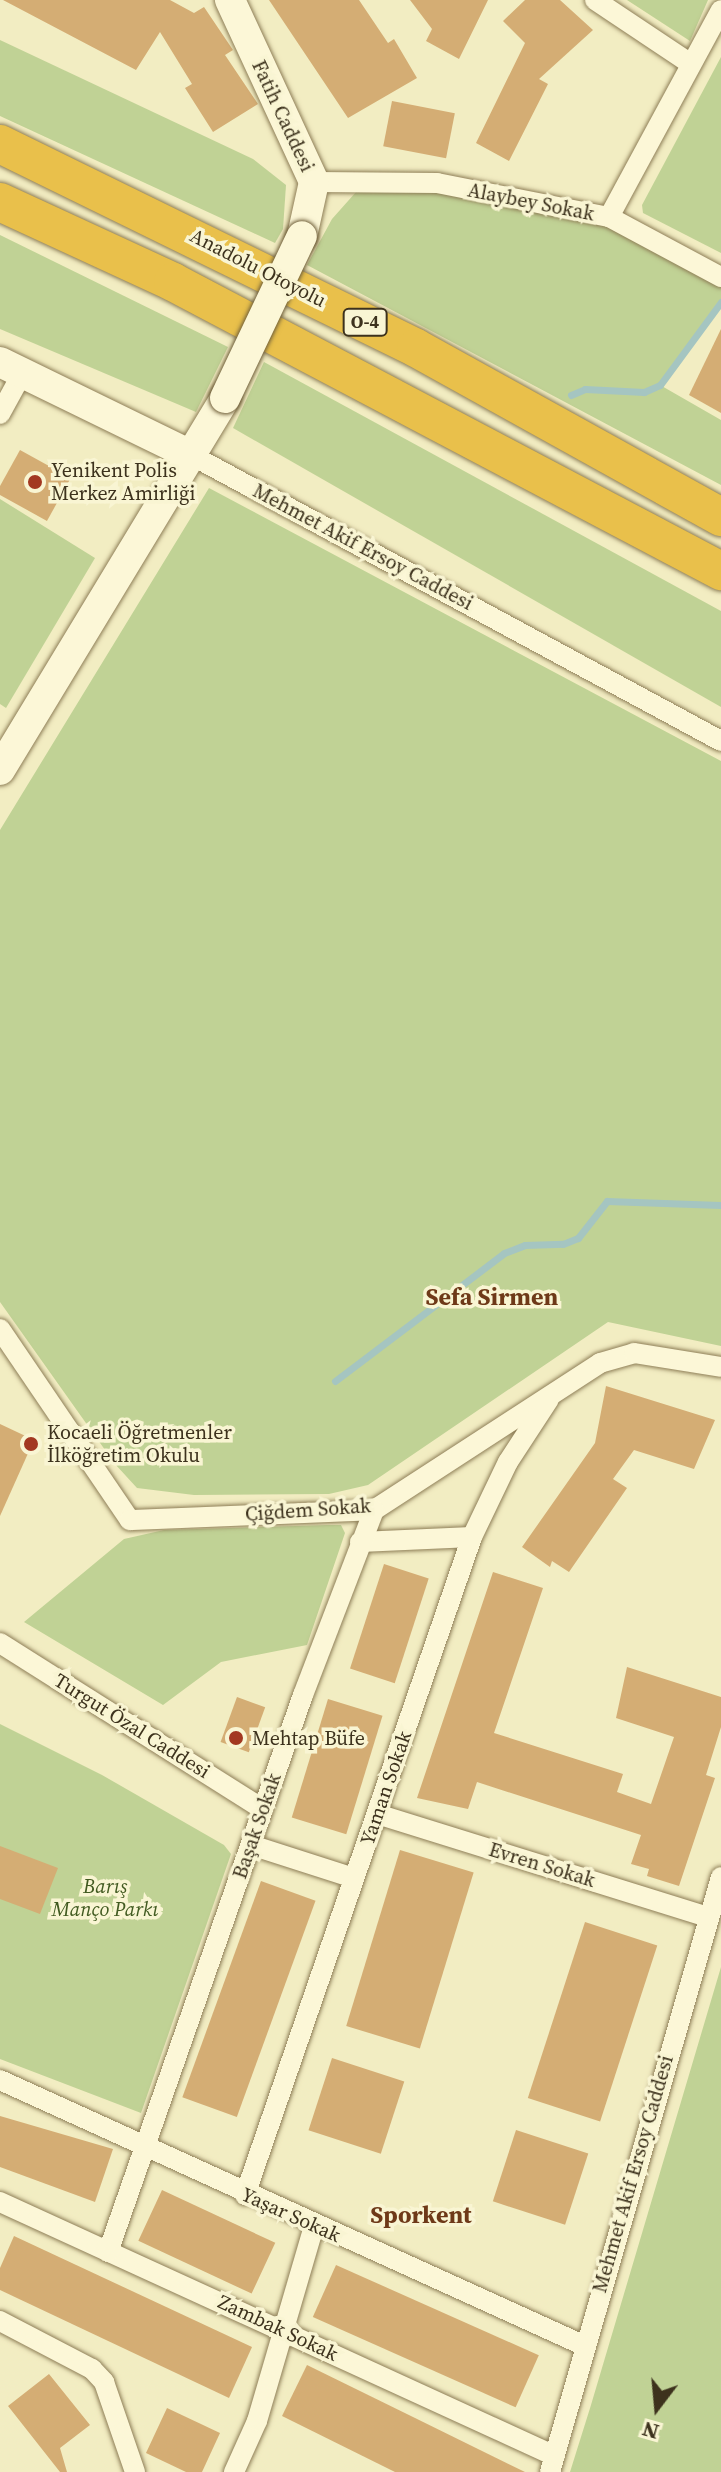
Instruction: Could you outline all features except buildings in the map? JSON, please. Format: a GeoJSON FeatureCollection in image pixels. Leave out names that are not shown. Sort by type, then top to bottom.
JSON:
{"type":"FeatureCollection","features":[{"type":"Feature","properties":{"kind":"highway","name":"Anadolu Otoyolu"},"geometry":{"type":"LineString","coordinates":[[0,144],[416,348],[721,517]]}},
{"type":"Feature","properties":{"kind":"highway","name":"O-4"},"geometry":{"type":"LineString","coordinates":[[0,202],[187,289],[721,571]]}},
{"type":"Feature","properties":{"kind":"street","name":"Fatih Caddesi"},"geometry":{"type":"LineString","coordinates":[[0,770],[193,456],[225,398],[302,236],[314,182],[230,0]]}},
{"type":"Feature","properties":{"kind":"street"},"geometry":{"type":"LineString","coordinates":[[595,0],[691,64]]}},
{"type":"Feature","properties":{"kind":"street","name":"Alaybey Sokak"},"geometry":{"type":"LineString","coordinates":[[314,182],[437,183],[609,217],[721,10]]}},
{"type":"Feature","properties":{"kind":"street"},"geometry":{"type":"LineString","coordinates":[[609,217],[721,277]]}},
{"type":"Feature","properties":{"kind":"street"},"geometry":{"type":"LineString","coordinates":[[0,414],[11,367]]}},
{"type":"Feature","properties":{"kind":"street","name":"Mehmet Akif Ersoy Caddesi"},"geometry":{"type":"LineString","coordinates":[[11,367],[193,456],[721,741]]}},
{"type":"Feature","properties":{"kind":"street","name":"Çiğdem Sokak"},"geometry":{"type":"LineString","coordinates":[[0,1329],[130,1520],[374,1510],[600,1363],[634,1353],[721,1367]]}},
{"type":"Feature","properties":{"kind":"street","name":"Yaman Sokak"},"geometry":{"type":"LineString","coordinates":[[245,2195],[472,1537],[508,1462],[553,1392]]}},
{"type":"Feature","properties":{"kind":"street","name":"Başak Sokak"},"geometry":{"type":"LineString","coordinates":[[108,2252],[263,1809],[374,1510]]}},
{"type":"Feature","properties":{"kind":"street"},"geometry":{"type":"LineString","coordinates":[[360,1542],[472,1537]]}},
{"type":"Feature","properties":{"kind":"street","name":"Turgut Özal Caddesi"},"geometry":{"type":"LineString","coordinates":[[0,1643],[263,1809]]}},
{"type":"Feature","properties":{"kind":"street","name":"Evren Sokak"},"geometry":{"type":"LineString","coordinates":[[377,1814],[707,1917]]}},
{"type":"Feature","properties":{"kind":"street"},"geometry":{"type":"LineString","coordinates":[[251,1845],[354,1878]]}},
{"type":"Feature","properties":{"kind":"street","name":"Mehmet Akif Ersoy Caddesi"},"geometry":{"type":"LineString","coordinates":[[552,2464],[721,1877]]}},
{"type":"Feature","properties":{"kind":"street","name":"Yaşar Sokak"},"geometry":{"type":"LineString","coordinates":[[0,2080],[147,2144],[245,2195],[585,2346]]}},
{"type":"Feature","properties":{"kind":"street","name":"Zambak Sokak"},"geometry":{"type":"LineString","coordinates":[[0,2202],[283,2330],[552,2464]]}},
{"type":"Feature","properties":{"kind":"street"},"geometry":{"type":"LineString","coordinates":[[234,2472],[257,2421],[314,2226]]}},
{"type":"Feature","properties":{"kind":"street"},"geometry":{"type":"LineString","coordinates":[[0,2321],[92,2369],[104,2382],[135,2472]]}},
{"type":"Feature","properties":{"kind":"green space"},"geometry":{"type":"Polygon","coordinates":[[[627,0],[708,0],[690,41],[627,0]]]}},
{"type":"Feature","properties":{"kind":"green space"},"geometry":{"type":"Polygon","coordinates":[[[0,40],[253,159],[286,185],[283,229],[275,243],[0,116],[0,40]]]}},
{"type":"Feature","properties":{"kind":"green space"},"geometry":{"type":"Polygon","coordinates":[[[721,57],[721,253],[643,213],[642,205],[721,57]]]}},
{"type":"Feature","properties":{"kind":"green space"},"geometry":{"type":"Polygon","coordinates":[[[364,183],[609,217],[721,277],[721,302],[660,385],[721,420],[721,485],[307,265],[332,219],[364,183]]]}},
{"type":"Feature","properties":{"kind":"green space"},"geometry":{"type":"Polygon","coordinates":[[[0,235],[228,347],[196,412],[0,329],[0,235]]]}},
{"type":"Feature","properties":{"kind":"green space"},"geometry":{"type":"Polygon","coordinates":[[[264,362],[721,611],[721,707],[233,428],[264,362]]]}},
{"type":"Feature","properties":{"kind":"green space"},"geometry":{"type":"Polygon","coordinates":[[[209,488],[721,761],[721,1346],[608,1322],[368,1485],[329,1494],[194,1495],[137,1488],[115,1464],[0,1302],[0,830],[209,488]]]}},
{"type":"Feature","properties":{"kind":"green space"},"geometry":{"type":"Polygon","coordinates":[[[0,499],[95,558],[6,708],[0,704],[0,499]]]}},
{"type":"Feature","properties":{"kind":"green space"},"geometry":{"type":"Polygon","coordinates":[[[341,1525],[345,1533],[307,1645],[221,1662],[163,1705],[24,1622],[124,1539],[164,1530],[341,1525]]]}},
{"type":"Feature","properties":{"kind":"green space","name":"Barış Manço Parkı"},"geometry":{"type":"Polygon","coordinates":[[[0,1724],[102,1775],[224,1845],[231,1854],[141,2113],[0,2059],[0,1724]]]}},
{"type":"Feature","properties":{"kind":"green space"},"geometry":{"type":"Polygon","coordinates":[[[721,1967],[721,2472],[570,2472],[591,2405],[721,1967]]]}},
{"type":"Feature","properties":{"kind":"waterway"},"geometry":{"type":"LineString","coordinates":[[571,395],[585,389],[644,392],[660,385],[721,302]]}},
{"type":"Feature","properties":{"kind":"waterway"},"geometry":{"type":"LineString","coordinates":[[335,1381],[504,1253],[525,1245],[563,1244],[578,1238],[607,1201],[721,1205]]}},
{"type":"Feature","properties":{"kind":"place","name":"Yenikent Polis Merkez Amirliği"},"geometry":{"type":"Point","coordinates":[35,482]}},
{"type":"Feature","properties":{"kind":"place","name":"Kocaeli Öğretmenler İlköğretim Okulu"},"geometry":{"type":"Point","coordinates":[31,1444]}},
{"type":"Feature","properties":{"kind":"place","name":"Mehtap Büfe"},"geometry":{"type":"Point","coordinates":[236,1738]}},
{"type":"Feature","properties":{"kind":"district","name":"Sefa Sirmen"},"geometry":{"type":"Point","coordinates":[492,1297]}},
{"type":"Feature","properties":{"kind":"district","name":"Sporkent"},"geometry":{"type":"Point","coordinates":[421,2215]}}]}
